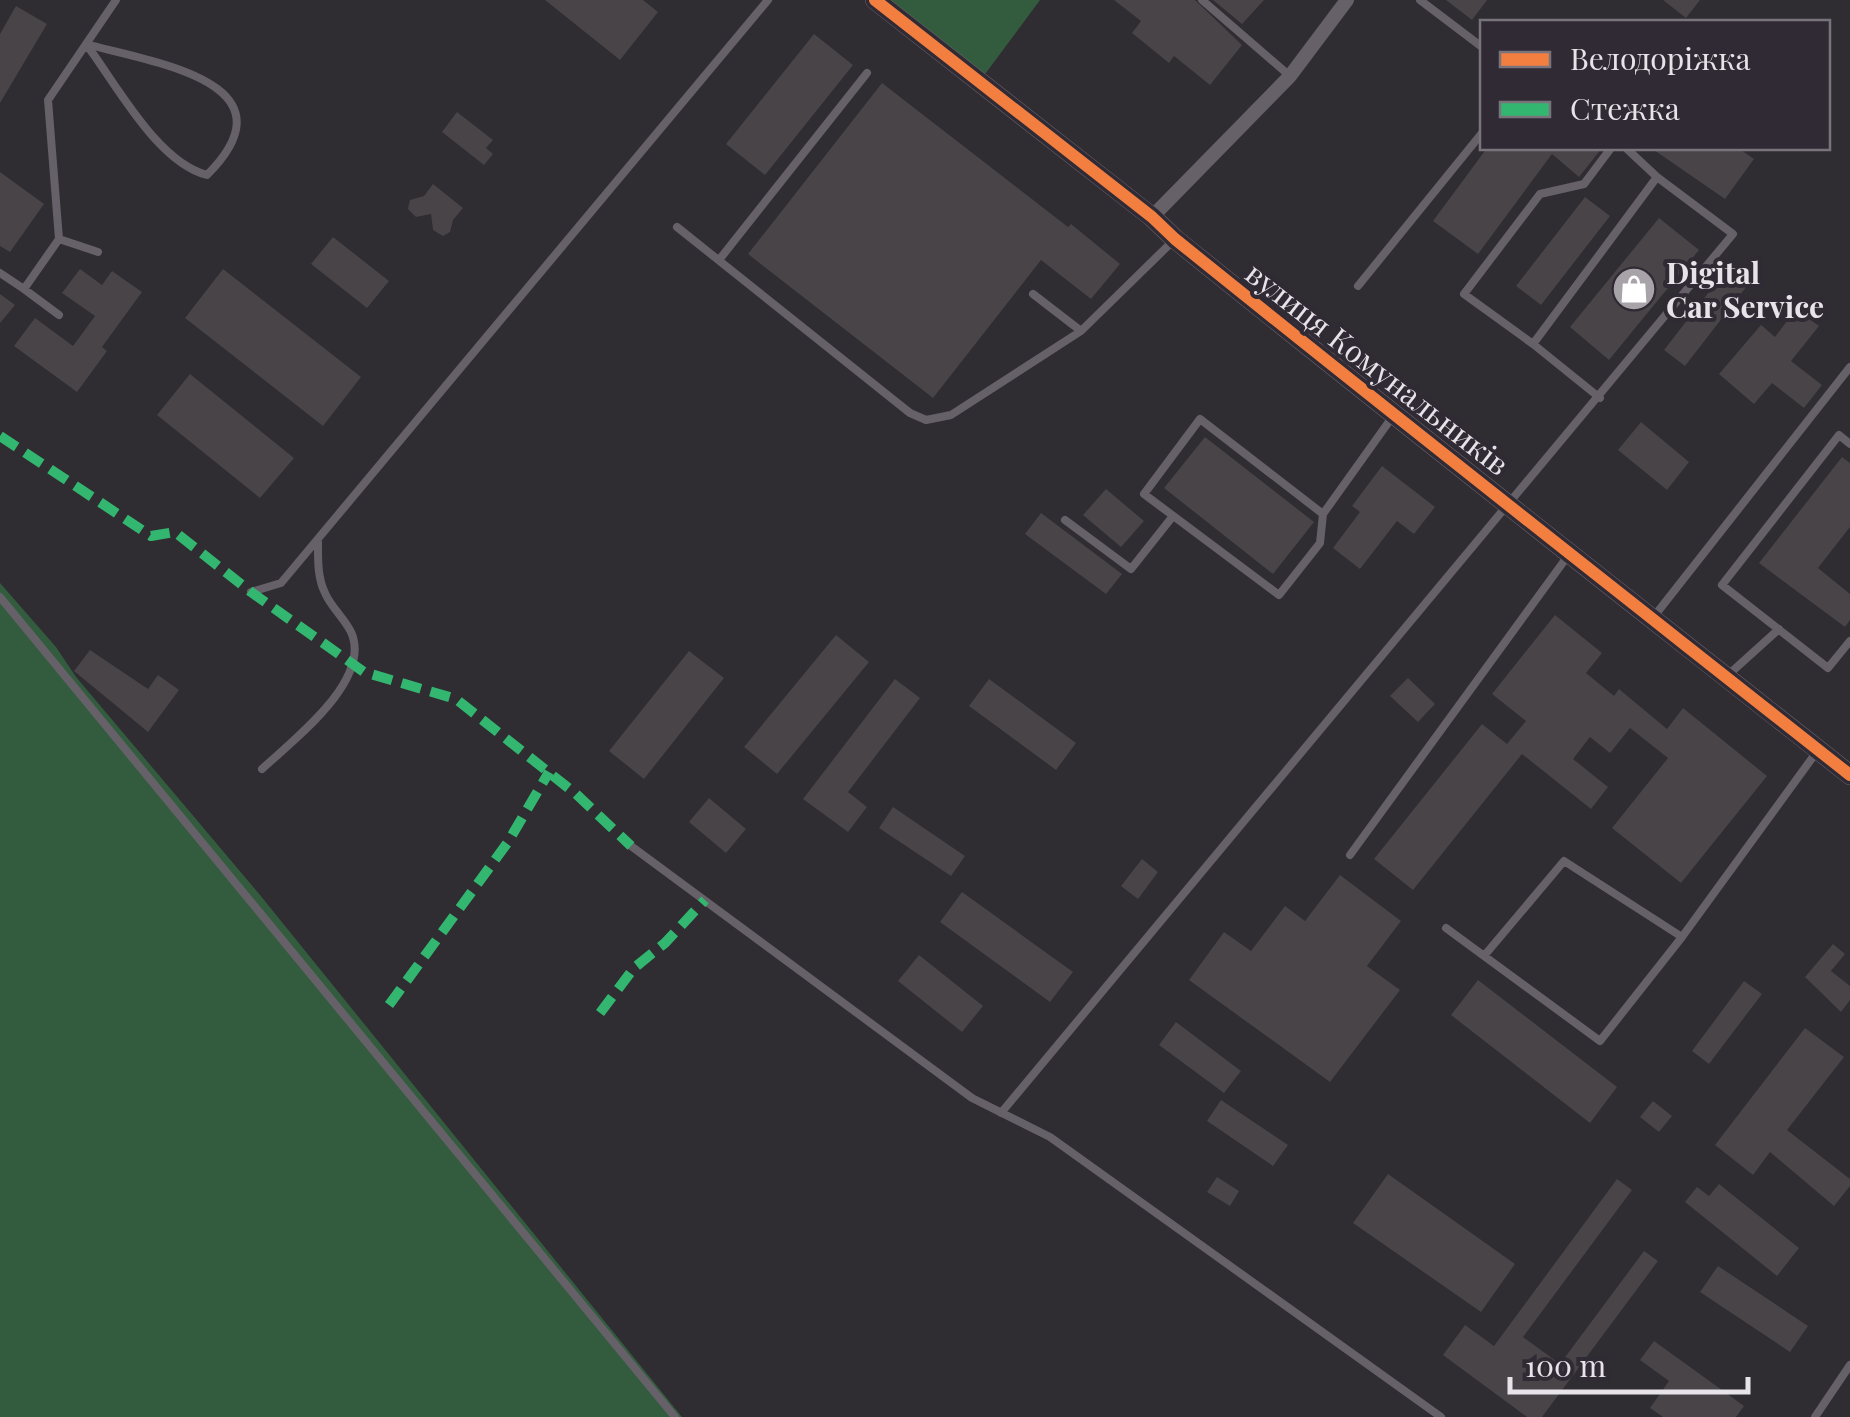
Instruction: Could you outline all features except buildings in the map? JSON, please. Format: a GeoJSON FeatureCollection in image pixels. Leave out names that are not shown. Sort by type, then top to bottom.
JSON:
{"type":"FeatureCollection","features":[{"type":"Feature","properties":{"kind":"street","name":"вулиця Комунальників"},"geometry":{"type":"LineString","coordinates":[[876,0],[1152,217],[1393,416],[1510,503],[1651,620],[1850,775]]}},
{"type":"Feature","properties":{"kind":"street"},"geometry":{"type":"LineString","coordinates":[[1152,217],[1290,76],[1347,0]]}},
{"type":"Feature","properties":{"kind":"lane"},"geometry":{"type":"LineString","coordinates":[[24,288],[59,239],[48,100],[116,0]]}},
{"type":"Feature","properties":{"kind":"lane"},"geometry":{"type":"LineString","coordinates":[[251,592],[282,584],[768,0]]}},
{"type":"Feature","properties":{"kind":"lane"},"geometry":{"type":"LineString","coordinates":[[1202,0],[1290,76]]}},
{"type":"Feature","properties":{"kind":"lane"},"geometry":{"type":"LineString","coordinates":[[1420,0],[1480,45]]}},
{"type":"Feature","properties":{"kind":"lane"},"geometry":{"type":"LineString","coordinates":[[86,44],[194,75],[222,89],[234,107],[238,130],[228,154],[207,176],[189,170],[162,148],[86,44]]}},
{"type":"Feature","properties":{"kind":"lane"},"geometry":{"type":"LineString","coordinates":[[719,260],[866,73]]}},
{"type":"Feature","properties":{"kind":"lane"},"geometry":{"type":"LineString","coordinates":[[1358,286],[1480,136]]}},
{"type":"Feature","properties":{"kind":"lane"},"geometry":{"type":"LineString","coordinates":[[1600,398],[1464,294],[1540,194],[1584,184],[1610,150]]}},
{"type":"Feature","properties":{"kind":"lane"},"geometry":{"type":"LineString","coordinates":[[1001,1113],[1734,234],[1657,177],[1628,150]]}},
{"type":"Feature","properties":{"kind":"lane"},"geometry":{"type":"LineString","coordinates":[[1532,344],[1657,177]]}},
{"type":"Feature","properties":{"kind":"lane"},"geometry":{"type":"LineString","coordinates":[[677,227],[910,413],[926,420],[951,415],[1081,331],[1175,239]]}},
{"type":"Feature","properties":{"kind":"lane"},"geometry":{"type":"LineString","coordinates":[[59,239],[98,252]]}},
{"type":"Feature","properties":{"kind":"lane"},"geometry":{"type":"LineString","coordinates":[[0,273],[59,315]]}},
{"type":"Feature","properties":{"kind":"lane"},"geometry":{"type":"LineString","coordinates":[[1033,294],[1081,331]]}},
{"type":"Feature","properties":{"kind":"lane"},"geometry":{"type":"LineString","coordinates":[[1651,620],[1850,367]]}},
{"type":"Feature","properties":{"kind":"lane"},"geometry":{"type":"LineString","coordinates":[[1323,514],[1200,419],[1144,494],[1278,595],[1320,543],[1323,514],[1393,416]]}},
{"type":"Feature","properties":{"kind":"lane"},"geometry":{"type":"LineString","coordinates":[[1850,444],[1839,435],[1722,585],[1828,668],[1850,641]]}},
{"type":"Feature","properties":{"kind":"lane"},"geometry":{"type":"LineString","coordinates":[[1065,520],[1131,569],[1173,516]]}},
{"type":"Feature","properties":{"kind":"lane"},"geometry":{"type":"LineString","coordinates":[[262,768],[331,704],[347,680],[352,663],[353,636],[324,593],[318,539]]}},
{"type":"Feature","properties":{"kind":"lane"},"geometry":{"type":"LineString","coordinates":[[1350,855],[1570,554]]}},
{"type":"Feature","properties":{"kind":"lane"},"geometry":{"type":"LineString","coordinates":[[0,597],[675,1417]]}},
{"type":"Feature","properties":{"kind":"lane"},"geometry":{"type":"LineString","coordinates":[[1726,676],[1779,629]]}},
{"type":"Feature","properties":{"kind":"lane"},"geometry":{"type":"LineString","coordinates":[[1446,928],[1600,1042],[1818,750]]}},
{"type":"Feature","properties":{"kind":"lane"},"geometry":{"type":"LineString","coordinates":[[630,846],[972,1098],[1050,1137],[1441,1417]]}},
{"type":"Feature","properties":{"kind":"lane"},"geometry":{"type":"LineString","coordinates":[[1484,956],[1564,860],[1682,937]]}},
{"type":"Feature","properties":{"kind":"lane"},"geometry":{"type":"LineString","coordinates":[[1814,1417],[1850,1365]]}},
{"type":"Feature","properties":{"kind":"green space"},"geometry":{"type":"Polygon","coordinates":[[[870,0],[1040,0],[977,85],[870,0]]]}},
{"type":"Feature","properties":{"kind":"green space"},"geometry":{"type":"Polygon","coordinates":[[[0,583],[260,895],[682,1417],[0,1417],[0,583]]]}},
{"type":"Feature","properties":{"kind":"marked path"},"geometry":{"type":"LineString","coordinates":[[0,436],[151,536],[175,532],[364,672],[456,699],[576,794],[631,846]]}},
{"type":"Feature","properties":{"kind":"marked path"},"geometry":{"type":"LineString","coordinates":[[389,1005],[508,842],[549,772]]}},
{"type":"Feature","properties":{"kind":"marked path"},"geometry":{"type":"LineString","coordinates":[[600,1013],[634,968],[665,943],[705,900]]}},
{"type":"Feature","properties":{"kind":"cycle path"},"geometry":{"type":"LineString","coordinates":[[875,0],[1850,775]]}},
{"type":"Feature","properties":{"kind":"place","name":"Digital Car Service"},"geometry":{"type":"Point","coordinates":[1634,289]}}]}
